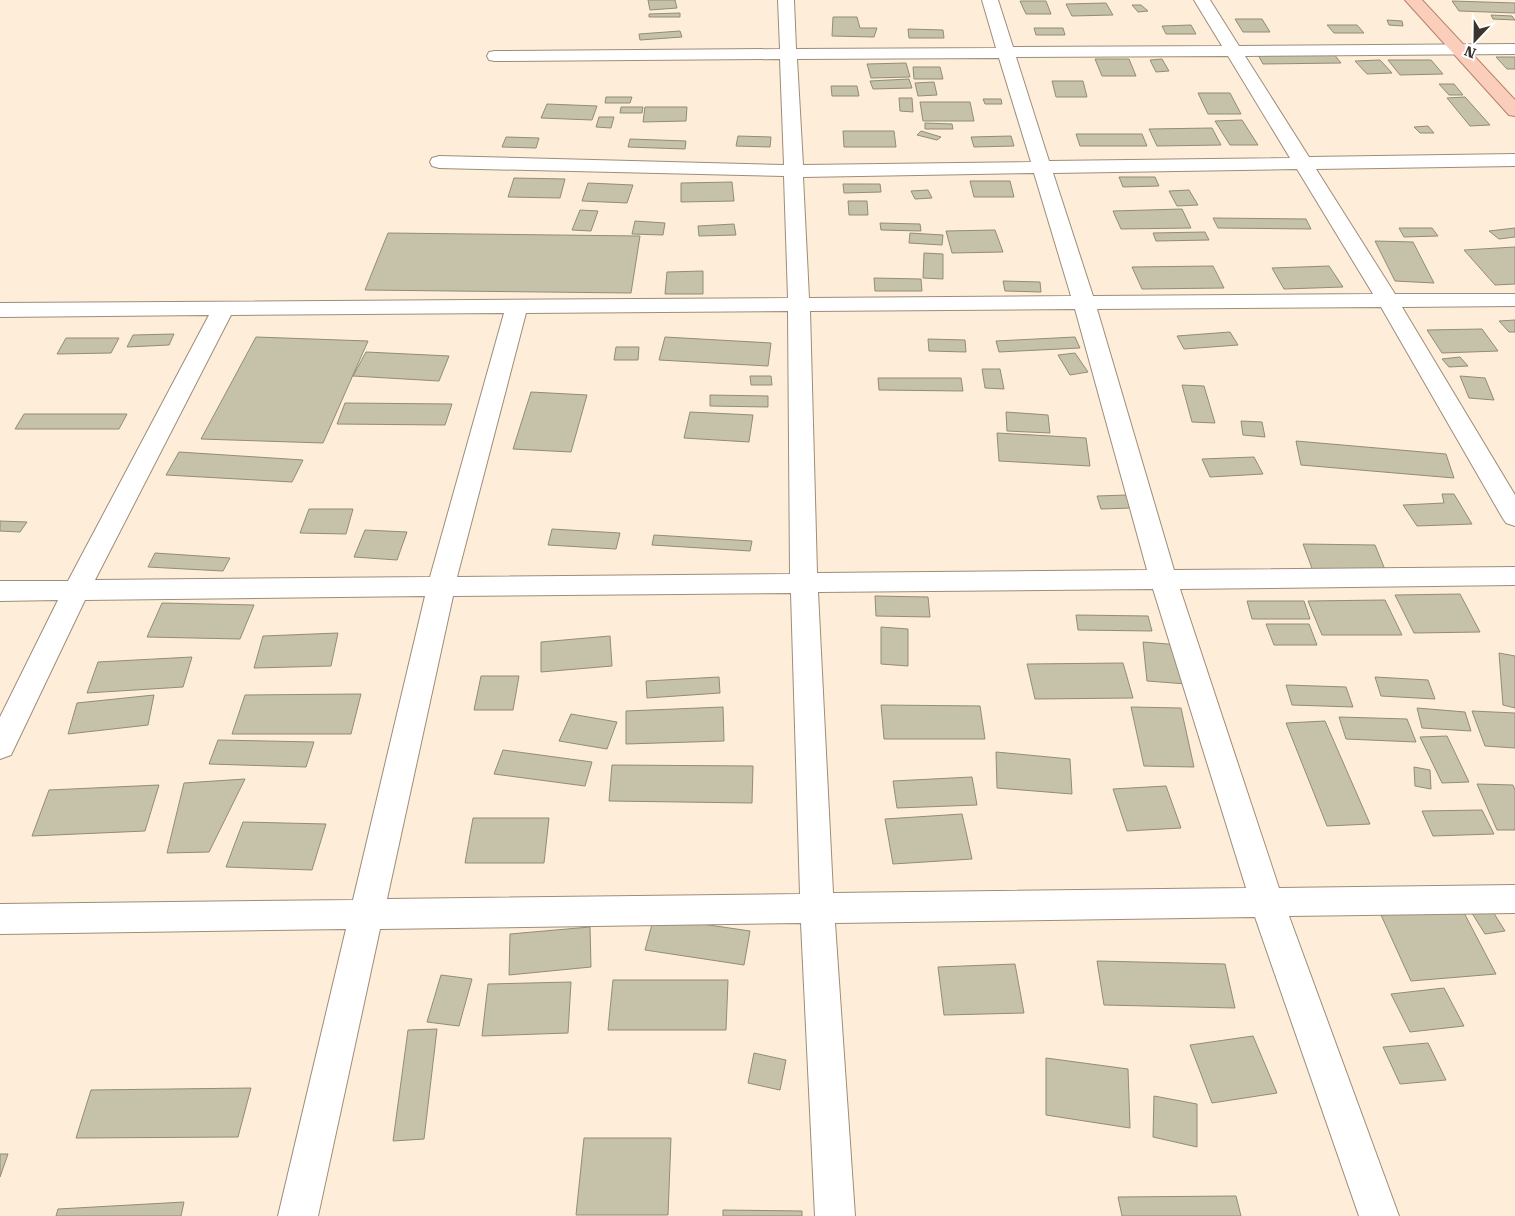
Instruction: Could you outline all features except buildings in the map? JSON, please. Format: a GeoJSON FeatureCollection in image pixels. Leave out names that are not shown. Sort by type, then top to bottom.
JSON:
{"type":"FeatureCollection","features":[{"type":"Feature","properties":{"kind":"main road"},"geometry":{"type":"LineString","coordinates":[[1413,0],[1515,112]]}},
{"type":"Feature","properties":{"kind":"street"},"geometry":{"type":"LineString","coordinates":[[786,0],[799,304],[804,584],[817,908],[835,1216]]}},
{"type":"Feature","properties":{"kind":"street"},"geometry":{"type":"LineString","coordinates":[[990,0],[1084,303],[1163,580],[1267,902],[1379,1216]]}},
{"type":"Feature","properties":{"kind":"street"},"geometry":{"type":"LineString","coordinates":[[1202,0],[1388,301],[1515,518]]}},
{"type":"Feature","properties":{"kind":"street"},"geometry":{"type":"LineString","coordinates":[[495,56],[1515,49]]}},
{"type":"Feature","properties":{"kind":"street"},"geometry":{"type":"LineString","coordinates":[[439,162],[794,171],[1515,160]]}},
{"type":"Feature","properties":{"kind":"street"},"geometry":{"type":"LineString","coordinates":[[0,310],[1515,300]]}},
{"type":"Feature","properties":{"kind":"street"},"geometry":{"type":"LineString","coordinates":[[298,1216],[441,587],[517,306]]}},
{"type":"Feature","properties":{"kind":"street"},"geometry":{"type":"LineString","coordinates":[[0,747],[76,590],[224,308]]}},
{"type":"Feature","properties":{"kind":"street"},"geometry":{"type":"LineString","coordinates":[[0,591],[1515,576]]}},
{"type":"Feature","properties":{"kind":"street"},"geometry":{"type":"LineString","coordinates":[[0,919],[1515,899]]}}]}
